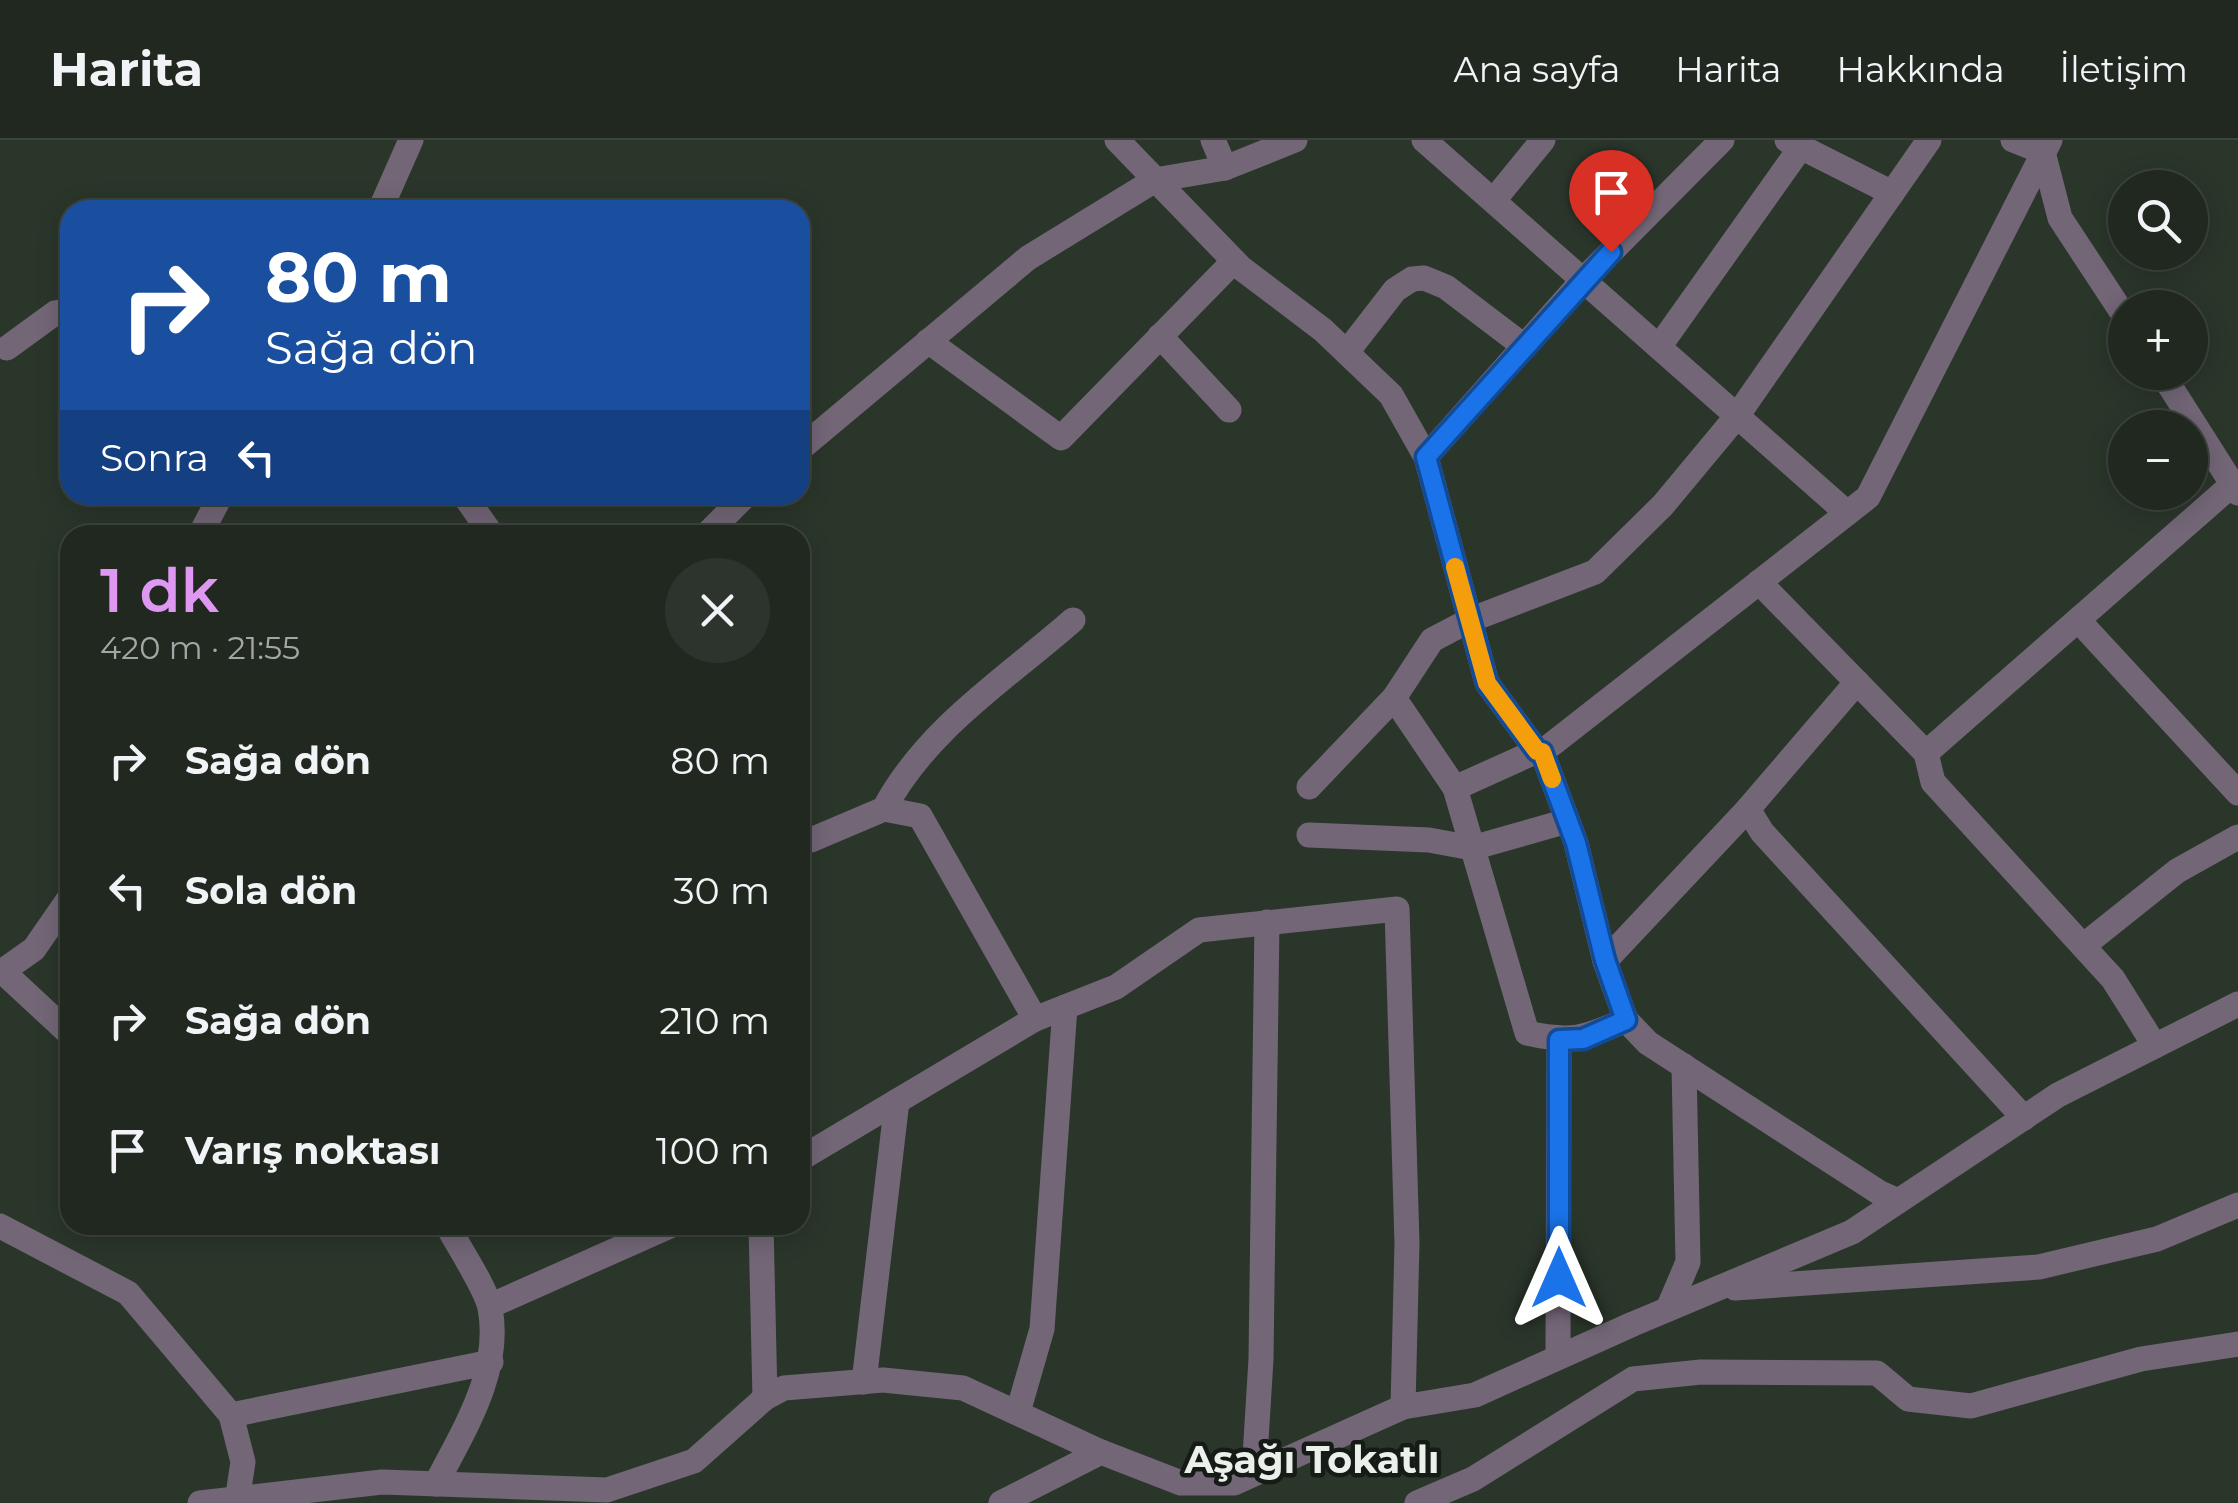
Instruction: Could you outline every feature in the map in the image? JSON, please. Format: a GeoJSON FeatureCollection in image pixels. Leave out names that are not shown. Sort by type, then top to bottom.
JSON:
{"type":"FeatureCollection","features":[{"type":"Feature","properties":{"kind":"street"},"geometry":{"type":"LineString","coordinates":[[384,200],[411,140]]}},
{"type":"Feature","properties":{"kind":"street"},"geometry":{"type":"LineString","coordinates":[[1117,140],[1234,261],[1323,330],[1392,395],[1426,457],[1487,683],[1540,752],[1567,821],[1605,960],[1626,1020],[1648,1044],[1898,1201]]}},
{"type":"Feature","properties":{"kind":"street"},"geometry":{"type":"LineString","coordinates":[[1214,140],[1225,168]]}},
{"type":"Feature","properties":{"kind":"street"},"geometry":{"type":"LineString","coordinates":[[810,440],[1028,258],[1155,180],[1225,168],[1294,140]]}},
{"type":"Feature","properties":{"kind":"street"},"geometry":{"type":"LineString","coordinates":[[1424,140],[1847,513]]}},
{"type":"Feature","properties":{"kind":"street"},"geometry":{"type":"LineString","coordinates":[[1494,200],[1543,140]]}},
{"type":"Feature","properties":{"kind":"street"},"geometry":{"type":"LineString","coordinates":[[1426,457],[1583,280],[1722,140]]}},
{"type":"Feature","properties":{"kind":"street"},"geometry":{"type":"LineString","coordinates":[[1309,787],[1394,698],[1432,640],[1470,620],[1595,572],[1663,505],[1736,416],[1929,140]]}},
{"type":"Feature","properties":{"kind":"street"},"geometry":{"type":"LineString","coordinates":[[2014,140],[2046,146]]}},
{"type":"Feature","properties":{"kind":"street"},"geometry":{"type":"LineString","coordinates":[[1659,347],[1794,144],[1892,193]]}},
{"type":"Feature","properties":{"kind":"street"},"geometry":{"type":"LineString","coordinates":[[2046,146],[2060,218],[2108,291]]}},
{"type":"Feature","properties":{"kind":"street"},"geometry":{"type":"LineString","coordinates":[[1454,788],[1540,752],[1868,496],[2046,146]]}},
{"type":"Feature","properties":{"kind":"street"},"geometry":{"type":"LineString","coordinates":[[928,341],[1060,438],[1234,261]]}},
{"type":"Feature","properties":{"kind":"street"},"geometry":{"type":"LineString","coordinates":[[1346,352],[1395,290],[1412,279],[1424,278],[1446,286],[1524,347]]}},
{"type":"Feature","properties":{"kind":"street"},"geometry":{"type":"LineString","coordinates":[[7,348],[60,313]]}},
{"type":"Feature","properties":{"kind":"street"},"geometry":{"type":"LineString","coordinates":[[1160,336],[1228,410]]}},
{"type":"Feature","properties":{"kind":"street"},"geometry":{"type":"LineString","coordinates":[[1926,753],[2235,488],[2172,390]]}},
{"type":"Feature","properties":{"kind":"street"},"geometry":{"type":"LineString","coordinates":[[716,525],[736,505]]}},
{"type":"Feature","properties":{"kind":"street"},"geometry":{"type":"LineString","coordinates":[[1759,582],[1926,753],[1933,782],[2113,979],[2155,1046]]}},
{"type":"Feature","properties":{"kind":"street"},"geometry":{"type":"LineString","coordinates":[[884,809],[904,776],[945,729],[981,694],[1016,670],[1074,620]]}},
{"type":"Feature","properties":{"kind":"street"},"geometry":{"type":"LineString","coordinates":[[2078,620],[2238,793]]}},
{"type":"Feature","properties":{"kind":"street"},"geometry":{"type":"LineString","coordinates":[[1605,960],[1748,809],[1857,682]]}},
{"type":"Feature","properties":{"kind":"street"},"geometry":{"type":"LineString","coordinates":[[1394,698],[1454,788],[1527,1033],[1559,1040],[1583,1039],[1626,1020]]}},
{"type":"Feature","properties":{"kind":"street"},"geometry":{"type":"LineString","coordinates":[[810,840],[884,809],[920,816],[1036,1019]]}},
{"type":"Feature","properties":{"kind":"street"},"geometry":{"type":"LineString","coordinates":[[1748,809],[1762,832],[2024,1118]]}},
{"type":"Feature","properties":{"kind":"street"},"geometry":{"type":"LineString","coordinates":[[1309,835],[1429,840],[1472,848],[1567,821]]}},
{"type":"Feature","properties":{"kind":"street"},"geometry":{"type":"LineString","coordinates":[[2083,946],[2177,871],[2238,837]]}},
{"type":"Feature","properties":{"kind":"street"},"geometry":{"type":"LineString","coordinates":[[810,1153],[1036,1019],[1116,987],[1199,930],[1398,908],[1407,1243],[1402,1407]]}},
{"type":"Feature","properties":{"kind":"street"},"geometry":{"type":"LineString","coordinates":[[60,911],[34,949],[1,972],[60,1025]]}},
{"type":"Feature","properties":{"kind":"street"},"geometry":{"type":"LineString","coordinates":[[1254,1474],[1261,1360],[1267,922]]}},
{"type":"Feature","properties":{"kind":"street"},"geometry":{"type":"LineString","coordinates":[[200,1503],[382,1482],[436,1484],[468,1494],[647,1491],[694,1462],[765,1398],[784,1388],[884,1380],[963,1388],[1180,1493],[1234,1482],[1402,1407],[1475,1395],[1852,1232],[2058,1095],[2238,1004]]}},
{"type":"Feature","properties":{"kind":"street"},"geometry":{"type":"LineString","coordinates":[[1018,1412],[1042,1329],[1065,1008]]}},
{"type":"Feature","properties":{"kind":"street"},"geometry":{"type":"LineString","coordinates":[[1558,1358],[1559,1040]]}},
{"type":"Feature","properties":{"kind":"street"},"geometry":{"type":"LineString","coordinates":[[1668,1309],[1688,1262],[1684,1066]]}},
{"type":"Feature","properties":{"kind":"street"},"geometry":{"type":"LineString","coordinates":[[864,1382],[897,1102]]}},
{"type":"Feature","properties":{"kind":"street"},"geometry":{"type":"LineString","coordinates":[[1715,1289],[2039,1267],[2157,1239],[2238,1205]]}},
{"type":"Feature","properties":{"kind":"street"},"geometry":{"type":"LineString","coordinates":[[2205,1219],[2238,1224]]}},
{"type":"Feature","properties":{"kind":"street"},"geometry":{"type":"LineString","coordinates":[[0,1226],[128,1294],[232,1415],[243,1462],[237,1501]]}},
{"type":"Feature","properties":{"kind":"street"},"geometry":{"type":"LineString","coordinates":[[436,1484],[482,1392],[490,1362],[490,1306],[452,1235]]}},
{"type":"Feature","properties":{"kind":"street"},"geometry":{"type":"LineString","coordinates":[[490,1306],[650,1235]]}},
{"type":"Feature","properties":{"kind":"street"},"geometry":{"type":"LineString","coordinates":[[761,1235],[765,1398]]}},
{"type":"Feature","properties":{"kind":"street"},"geometry":{"type":"LineString","coordinates":[[1416,1503],[1472,1479],[1633,1379],[1701,1372],[1877,1373],[1908,1399],[1972,1406],[2141,1359],[2238,1344]]}},
{"type":"Feature","properties":{"kind":"street"},"geometry":{"type":"LineString","coordinates":[[232,1415],[490,1362]]}},
{"type":"Feature","properties":{"kind":"street"},"geometry":{"type":"LineString","coordinates":[[1001,1503],[1101,1452]]}},
{"type":"Feature","properties":{"kind":"slow traffic"},"geometry":{"type":"LineString","coordinates":[[1455,567],[1487,683],[1537,751],[1542,752],[1552,779]]}},
{"type":"Feature","properties":{"kind":"district","name":"Aşağı Tokatlı"},"geometry":{"type":"Point","coordinates":[1312,1460]}},
{"type":"Feature","properties":{"kind":"route"},"geometry":{"type":"LineString","coordinates":[[1559,1278],[1559,1040],[1583,1039],[1626,1020],[1605,960],[1576,843],[1542,752],[1537,751],[1487,683],[1426,457],[1611,252]]}}]}
